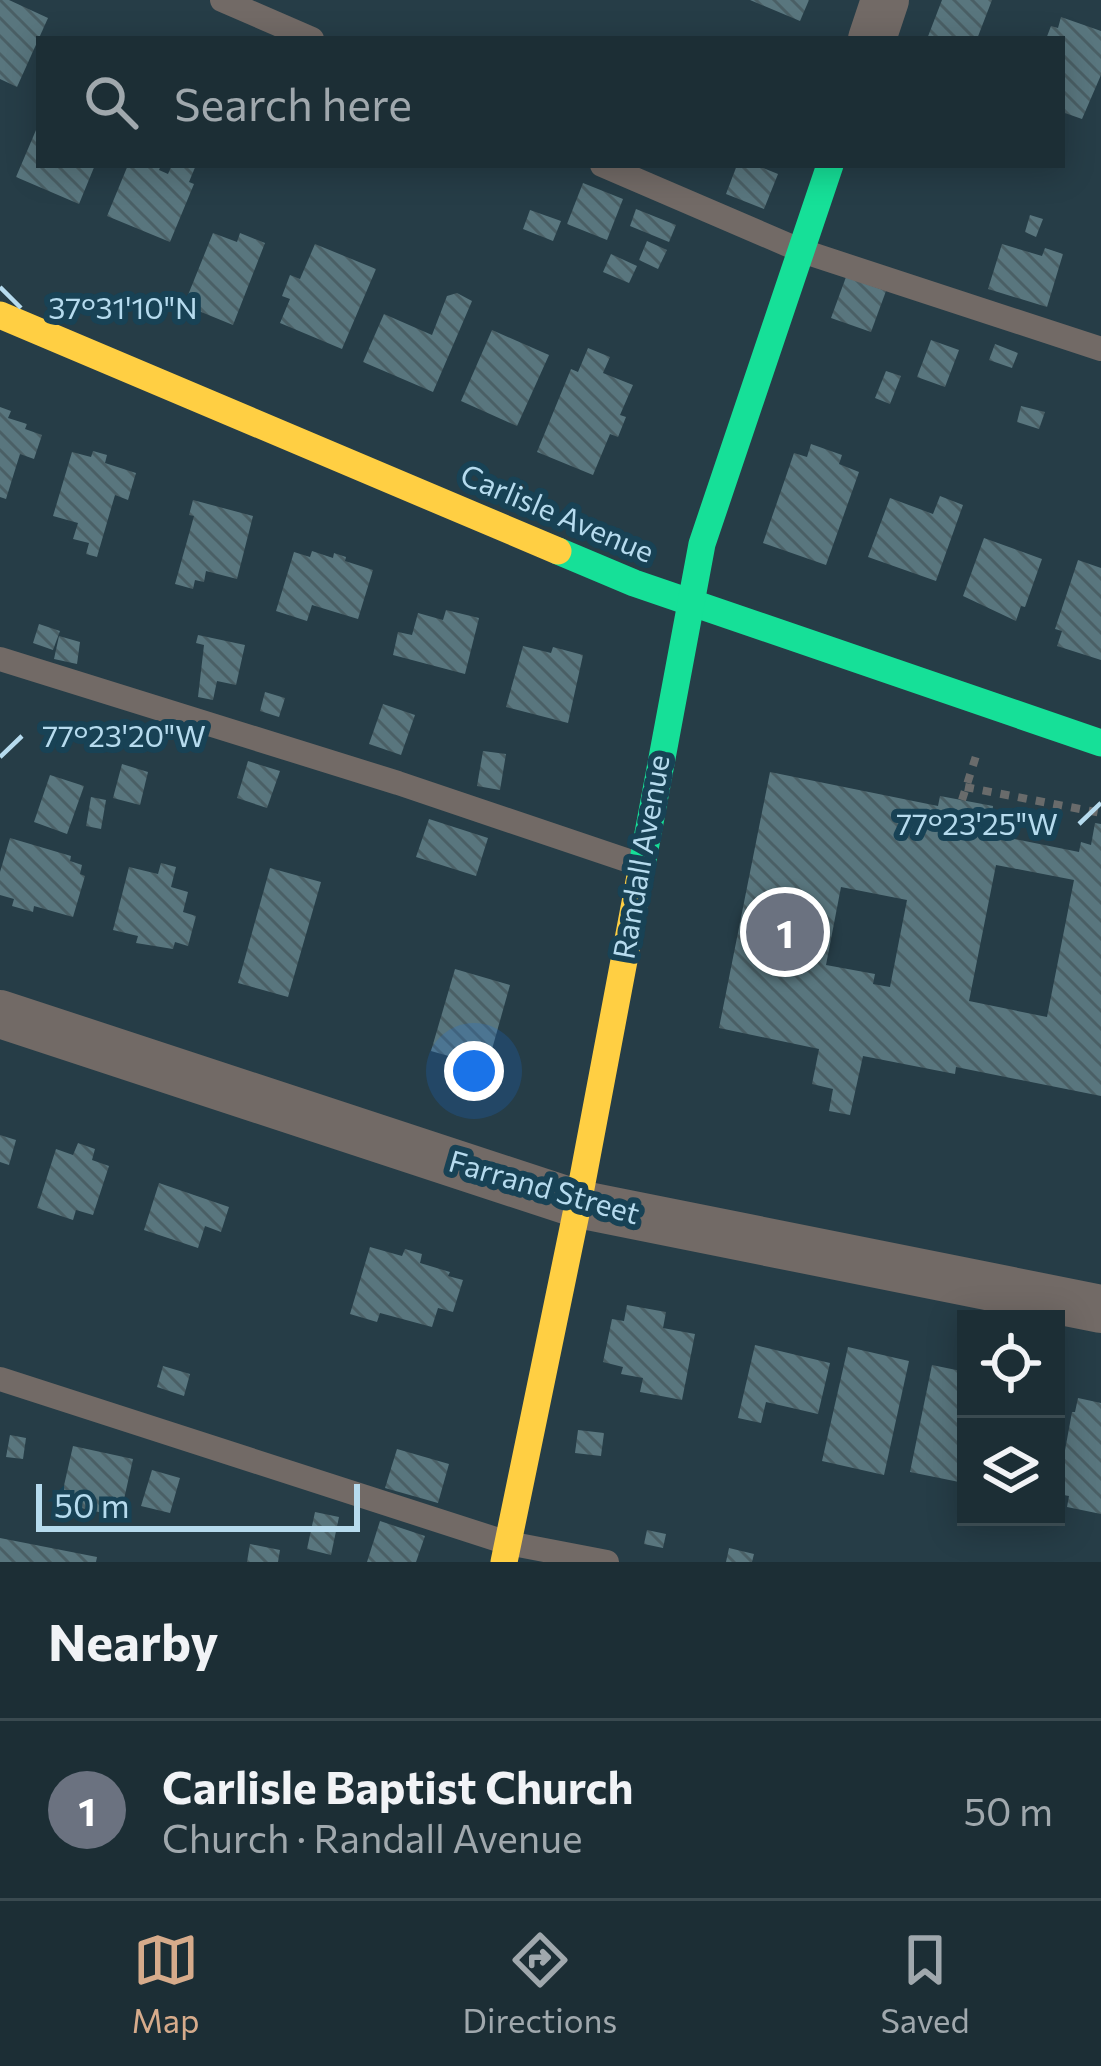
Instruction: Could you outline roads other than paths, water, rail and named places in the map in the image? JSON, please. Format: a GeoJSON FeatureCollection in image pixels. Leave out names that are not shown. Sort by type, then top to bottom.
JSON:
{"type":"FeatureCollection","features":[{"type":"Feature","properties":{"kind":"street"},"geometry":{"type":"LineString","coordinates":[[873,36],[885,0]]}},
{"type":"Feature","properties":{"kind":"street","name":"Randall Avenue"},"geometry":{"type":"LineString","coordinates":[[506,1553],[578,1204],[702,544],[829,168]]}},
{"type":"Feature","properties":{"kind":"street","name":"Carlisle Avenue"},"geometry":{"type":"LineString","coordinates":[[0,315],[689,603],[1101,743]]}},
{"type":"Feature","properties":{"kind":"street","name":"Farrand Street"},"geometry":{"type":"LineString","coordinates":[[0,1014],[578,1204],[1101,1309]]}},
{"type":"Feature","properties":{"kind":"lane"},"geometry":{"type":"LineString","coordinates":[[222,0],[305,36]]}},
{"type":"Feature","properties":{"kind":"lane"},"geometry":{"type":"LineString","coordinates":[[609,168],[802,251],[1101,350]]}},
{"type":"Feature","properties":{"kind":"lane"},"geometry":{"type":"LineString","coordinates":[[0,659],[398,783],[640,865]]}},
{"type":"Feature","properties":{"kind":"lane"},"geometry":{"type":"LineString","coordinates":[[0,1379],[506,1553],[607,1562]]}},
{"type":"Feature","properties":{"kind":"place","name":"Carlisle Baptist Church"},"geometry":{"type":"Point","coordinates":[785,932]}}]}
